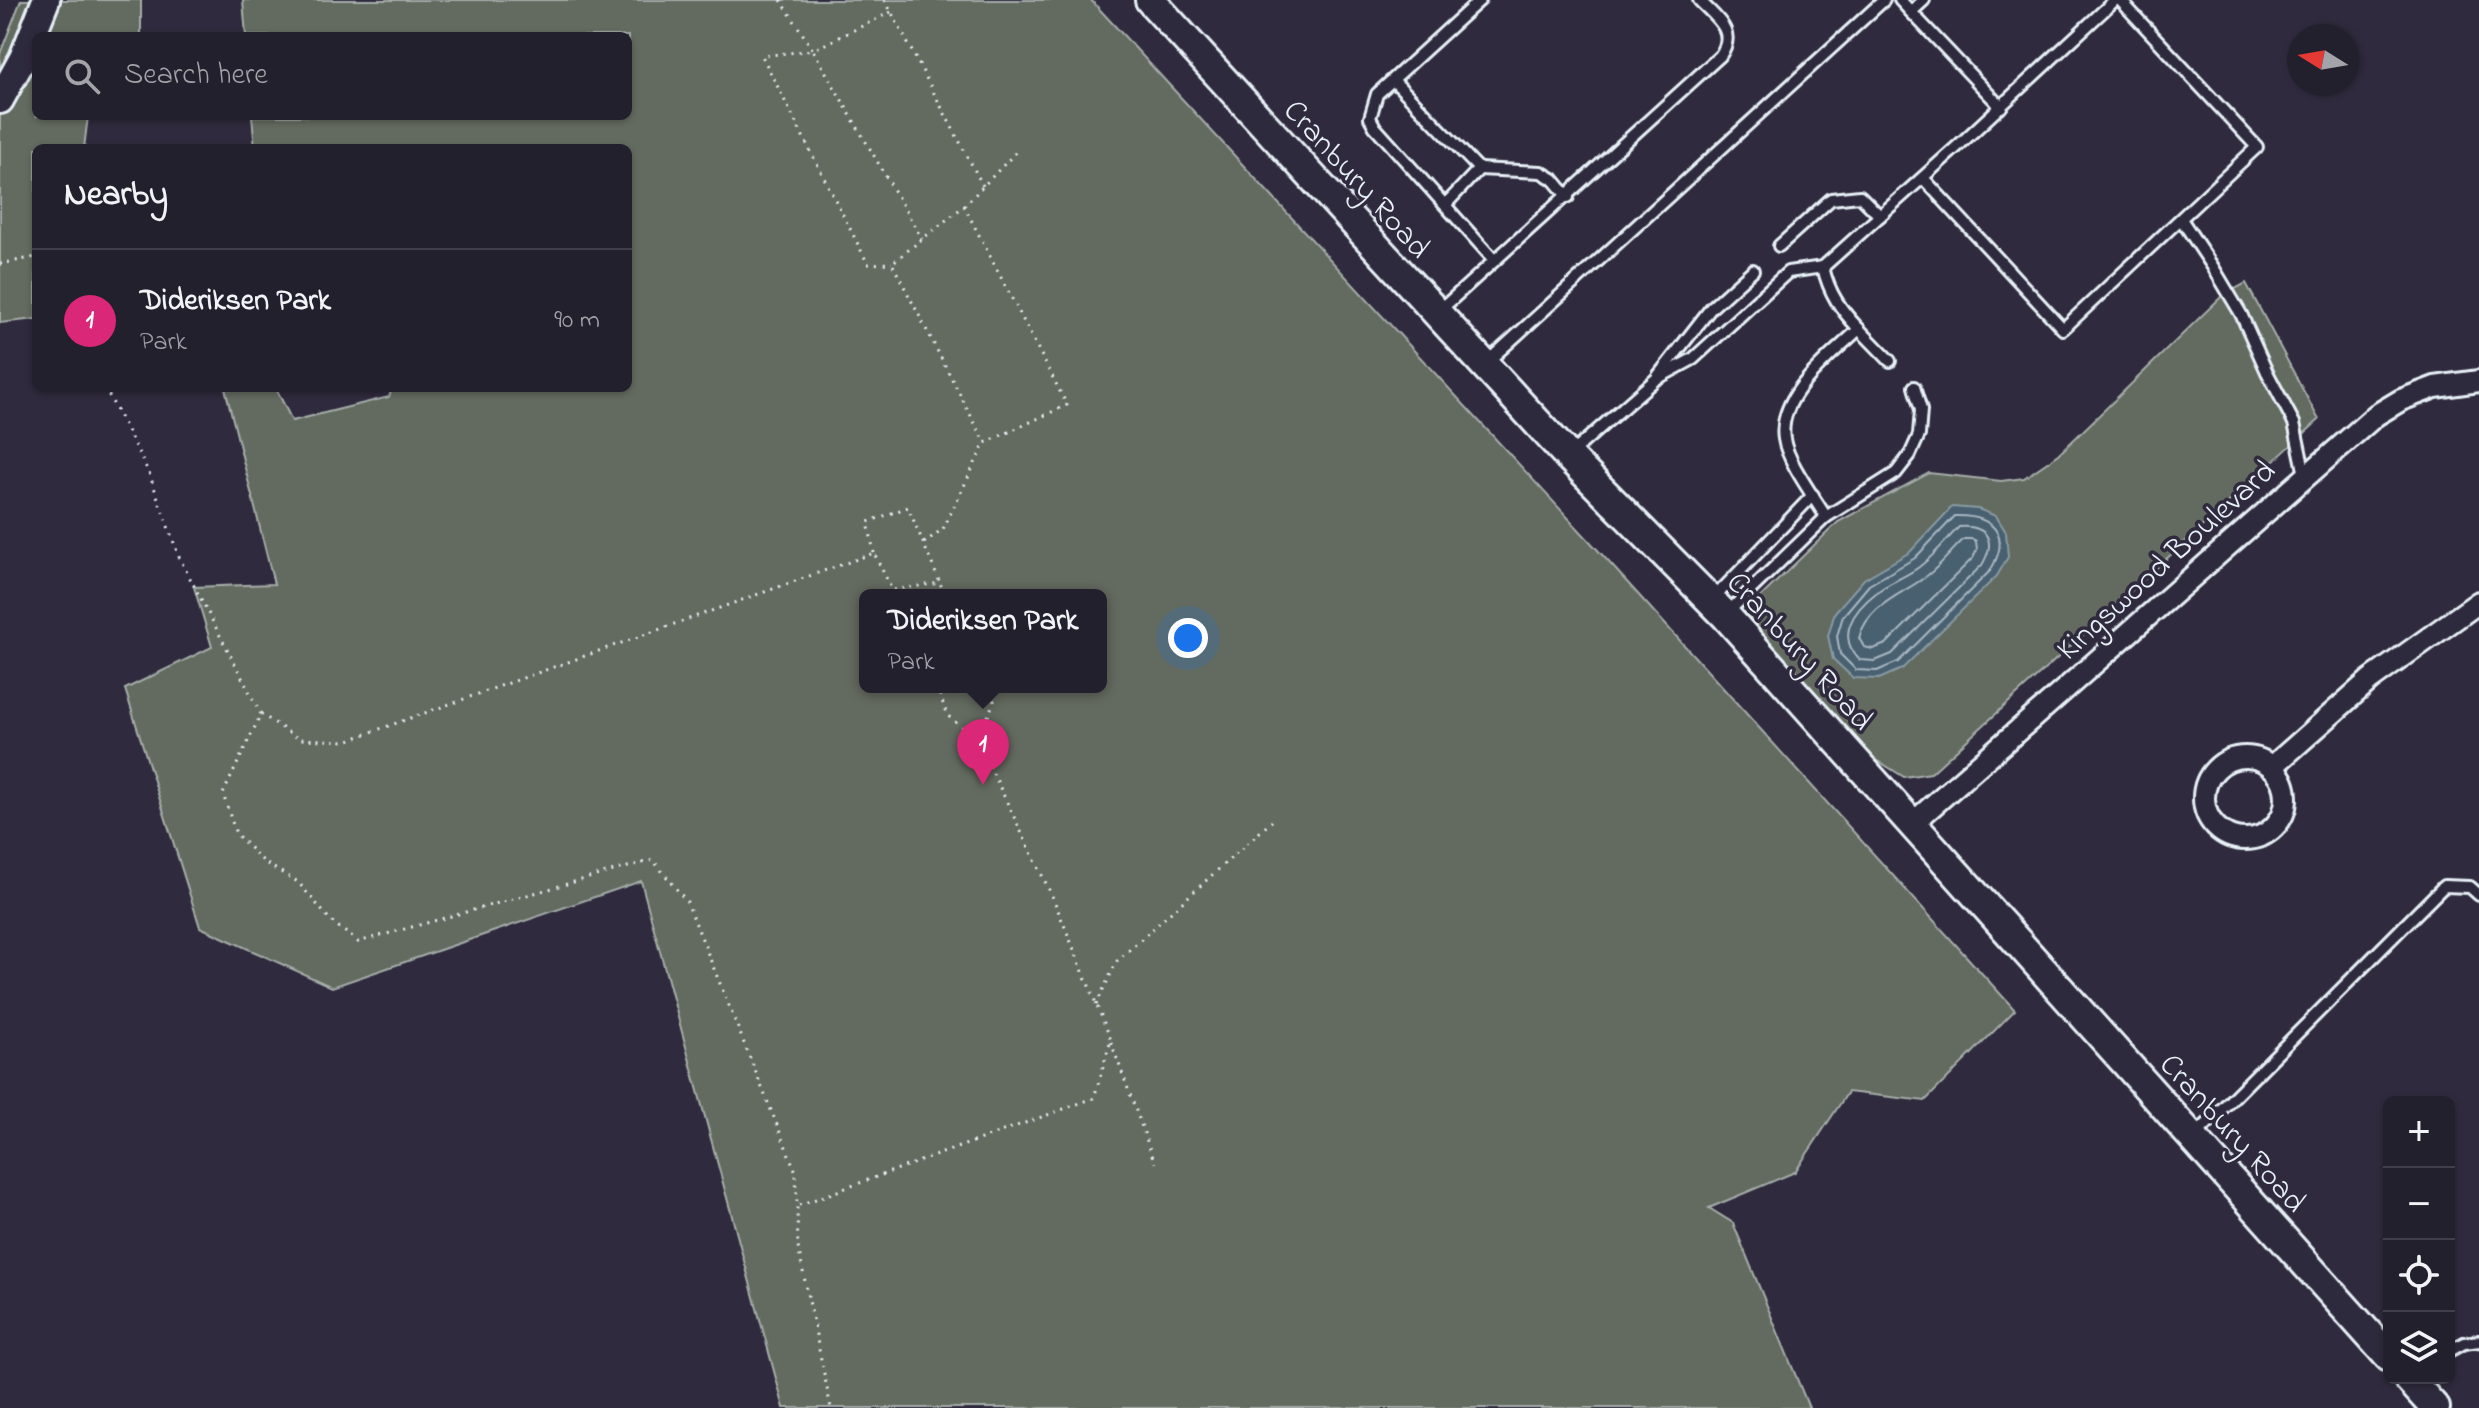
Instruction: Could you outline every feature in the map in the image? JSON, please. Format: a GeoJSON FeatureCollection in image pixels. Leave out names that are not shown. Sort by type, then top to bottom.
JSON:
{"type":"FeatureCollection","features":[{"type":"Feature","properties":{"kind":"main road","name":"Cranbury Road"},"geometry":{"type":"LineString","coordinates":[[1150,0],[1568,456],[1718,607],[2383,1350]]}},
{"type":"Feature","properties":{"kind":"main road"},"geometry":{"type":"LineString","coordinates":[[2416,1384],[2435,1408]]}},
{"type":"Feature","properties":{"kind":"street"},"geometry":{"type":"LineString","coordinates":[[33,32],[46,0]]}},
{"type":"Feature","properties":{"kind":"street"},"geometry":{"type":"LineString","coordinates":[[0,100],[32,35]]}},
{"type":"Feature","properties":{"kind":"street","name":"Kingswood Boulevard"},"geometry":{"type":"LineString","coordinates":[[1913,823],[2376,415],[2401,400],[2435,387],[2479,381]]}},
{"type":"Feature","properties":{"kind":"street"},"geometry":{"type":"LineString","coordinates":[[2272,767],[2370,680],[2479,602]]}},
{"type":"Feature","properties":{"kind":"street"},"geometry":{"type":"LineString","coordinates":[[2240,757],[2253,758],[2272,767],[2283,781],[2286,793],[2286,806],[2273,828],[2262,836],[2237,839],[2215,826],[2204,803],[2209,778],[2217,768],[2240,757]]}},
{"type":"Feature","properties":{"kind":"lane"},"geometry":{"type":"LineString","coordinates":[[1480,0],[1377,94],[1370,118],[1494,260]]}},
{"type":"Feature","properties":{"kind":"lane"},"geometry":{"type":"LineString","coordinates":[[1436,314],[1720,56],[1726,47],[1726,30],[1699,0]]}},
{"type":"Feature","properties":{"kind":"lane"},"geometry":{"type":"LineString","coordinates":[[1483,365],[1884,0]]}},
{"type":"Feature","properties":{"kind":"lane"},"geometry":{"type":"LineString","coordinates":[[1900,0],[2001,107]]}},
{"type":"Feature","properties":{"kind":"lane"},"geometry":{"type":"LineString","coordinates":[[1911,12],[1924,0]]}},
{"type":"Feature","properties":{"kind":"lane"},"geometry":{"type":"LineString","coordinates":[[1656,379],[1693,359],[1788,272],[1823,267],[2118,0],[2257,147],[2063,329],[1923,178]]}},
{"type":"Feature","properties":{"kind":"lane"},"geometry":{"type":"LineString","coordinates":[[1393,80],[1479,169],[1541,172],[1553,179],[1568,197]]}},
{"type":"Feature","properties":{"kind":"lane"},"geometry":{"type":"LineString","coordinates":[[1446,204],[1479,169]]}},
{"type":"Feature","properties":{"kind":"lane"},"geometry":{"type":"LineString","coordinates":[[1779,246],[1831,199],[1860,196],[1880,216]]}},
{"type":"Feature","properties":{"kind":"lane"},"geometry":{"type":"LineString","coordinates":[[2181,219],[2241,314],[2294,423],[2305,475]]}},
{"type":"Feature","properties":{"kind":"lane"},"geometry":{"type":"LineString","coordinates":[[1823,267],[1828,289],[1840,309],[1890,361]]}},
{"type":"Feature","properties":{"kind":"lane"},"geometry":{"type":"LineString","coordinates":[[1568,456],[1656,379],[1711,308],[1753,270]]}},
{"type":"Feature","properties":{"kind":"lane"},"geometry":{"type":"LineString","coordinates":[[1826,517],[1796,469],[1784,440],[1785,413],[1795,392],[1859,329]]}},
{"type":"Feature","properties":{"kind":"lane"},"geometry":{"type":"LineString","coordinates":[[1718,607],[1826,517],[1896,473],[1910,455],[1919,435],[1921,410],[1914,387]]}},
{"type":"Feature","properties":{"kind":"lane"},"geometry":{"type":"LineString","coordinates":[[1718,607],[1813,495]]}},
{"type":"Feature","properties":{"kind":"lane"},"geometry":{"type":"LineString","coordinates":[[2194,1137],[2444,886],[2470,887],[2479,895]]}},
{"type":"Feature","properties":{"kind":"lane"},"geometry":{"type":"LineString","coordinates":[[2455,1348],[2479,1341]]}},
{"type":"Feature","properties":{"kind":"path"},"geometry":{"type":"LineString","coordinates":[[781,0],[922,239]]}},
{"type":"Feature","properties":{"kind":"path"},"geometry":{"type":"LineString","coordinates":[[885,0],[983,186]]}},
{"type":"Feature","properties":{"kind":"path"},"geometry":{"type":"LineString","coordinates":[[891,12],[813,50],[762,56],[868,264],[892,263],[964,206],[1017,151]]}},
{"type":"Feature","properties":{"kind":"path"},"geometry":{"type":"LineString","coordinates":[[924,543],[943,529],[985,443],[1067,405],[964,206]]}},
{"type":"Feature","properties":{"kind":"path"},"geometry":{"type":"LineString","coordinates":[[0,264],[32,258]]}},
{"type":"Feature","properties":{"kind":"path"},"geometry":{"type":"LineString","coordinates":[[892,263],[985,443]]}},
{"type":"Feature","properties":{"kind":"path"},"geometry":{"type":"LineString","coordinates":[[107,392],[149,473],[179,557],[261,714],[299,739],[346,741],[874,553]]}},
{"type":"Feature","properties":{"kind":"path"},"geometry":{"type":"LineString","coordinates":[[892,589],[874,553],[868,522],[908,507],[942,589]]}},
{"type":"Feature","properties":{"kind":"path"},"geometry":{"type":"LineString","coordinates":[[899,589],[940,583]]}},
{"type":"Feature","properties":{"kind":"path"},"geometry":{"type":"LineString","coordinates":[[939,693],[947,715],[978,742],[1053,898],[1111,1040],[1155,1163]]}},
{"type":"Feature","properties":{"kind":"path"},"geometry":{"type":"LineString","coordinates":[[978,742],[994,701],[990,693]]}},
{"type":"Feature","properties":{"kind":"path"},"geometry":{"type":"LineString","coordinates":[[261,714],[223,794],[236,834],[265,863],[298,882],[331,921],[358,942],[653,860],[687,902],[796,1172],[798,1247],[831,1408]]}},
{"type":"Feature","properties":{"kind":"path"},"geometry":{"type":"LineString","coordinates":[[1096,1005],[1117,961],[1272,821]]}},
{"type":"Feature","properties":{"kind":"path"},"geometry":{"type":"LineString","coordinates":[[797,1206],[1094,1098],[1111,1040]]}},
{"type":"Feature","properties":{"kind":"green space"},"geometry":{"type":"Polygon","coordinates":[[[21,0],[141,0],[141,32],[32,32],[32,120],[88,120],[84,144],[32,144],[32,319],[0,323],[0,54],[21,0]]]}},
{"type":"Feature","properties":{"kind":"green space"},"geometry":{"type":"Polygon","coordinates":[[[243,0],[1091,0],[1596,548],[2015,1010],[1925,1101],[1848,1092],[1795,1172],[1709,1208],[1733,1223],[1809,1408],[784,1408],[641,881],[332,987],[200,927],[125,689],[212,647],[194,587],[274,584],[226,392],[278,392],[292,421],[389,397],[391,392],[632,392],[632,144],[255,144],[252,120],[632,120],[632,32],[246,32],[243,0]]]}},
{"type":"Feature","properties":{"kind":"green space"},"geometry":{"type":"Polygon","coordinates":[[[2246,283],[2319,420],[1931,773],[1904,777],[1864,752],[1742,615],[1838,522],[1929,473],[2001,481],[2024,478],[2059,454],[2222,296],[2246,283]]]}},
{"type":"Feature","properties":{"kind":"water"},"geometry":{"type":"Polygon","coordinates":[[[1952,507],[1978,509],[1996,516],[2006,532],[2008,557],[1997,576],[1902,669],[1879,679],[1853,678],[1833,659],[1828,636],[1835,612],[1864,579],[1910,552],[1952,507]]]}},
{"type":"Feature","properties":{"kind":"place","name":"Dideriksen Park"},"geometry":{"type":"Point","coordinates":[983,785]}}]}
